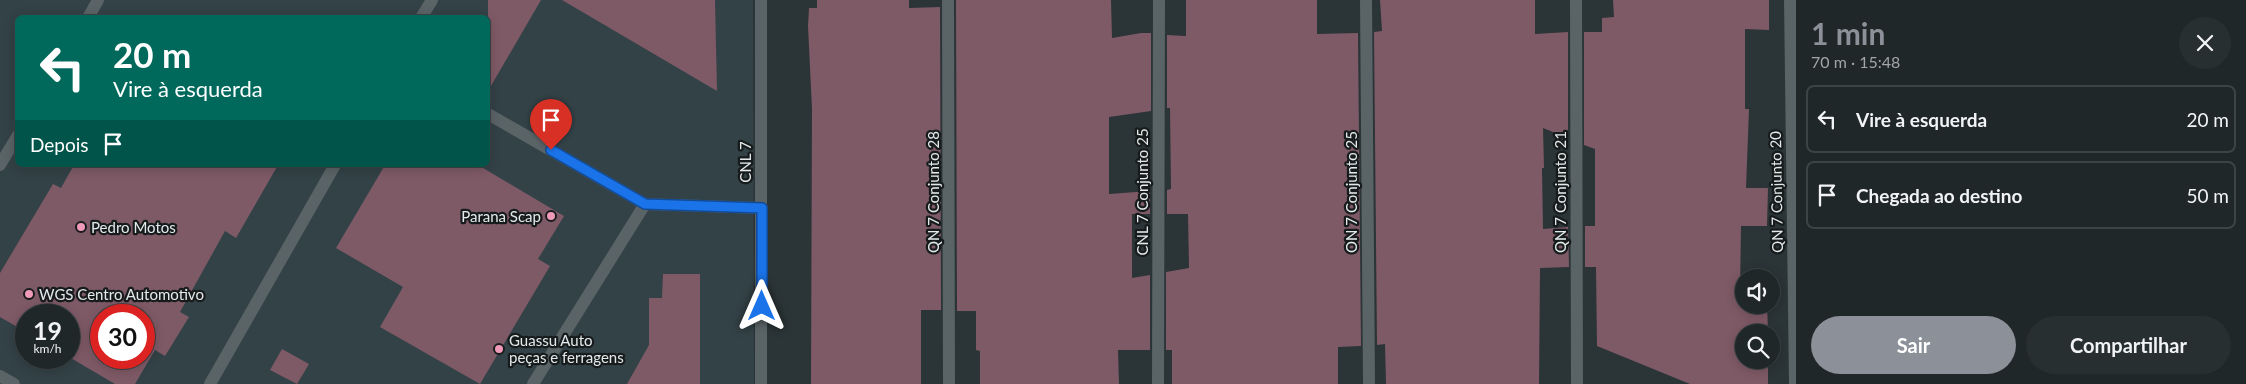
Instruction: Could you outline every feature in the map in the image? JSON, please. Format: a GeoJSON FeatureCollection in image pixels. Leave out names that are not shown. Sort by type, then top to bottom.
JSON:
{"type":"FeatureCollection","features":[{"type":"Feature","properties":{"kind":"street"},"geometry":{"type":"LineString","coordinates":[[90,15],[98,0]]}},
{"type":"Feature","properties":{"kind":"street"},"geometry":{"type":"LineString","coordinates":[[423,15],[432,0]]}},
{"type":"Feature","properties":{"kind":"street","name":"CNL 7"},"geometry":{"type":"LineString","coordinates":[[761,0],[761,384]]}},
{"type":"Feature","properties":{"kind":"street","name":"QN 7 Conjunto 28"},"geometry":{"type":"LineString","coordinates":[[948,0],[950,384]]}},
{"type":"Feature","properties":{"kind":"street","name":"CNL 7 Conjunto 25"},"geometry":{"type":"LineString","coordinates":[[1158,384],[1159,0]]}},
{"type":"Feature","properties":{"kind":"street","name":"ON 7 Conjunto 25"},"geometry":{"type":"LineString","coordinates":[[1366,0],[1369,384]]}},
{"type":"Feature","properties":{"kind":"street","name":"QN 7 Conjunto 21"},"geometry":{"type":"LineString","coordinates":[[1576,0],[1577,384]]}},
{"type":"Feature","properties":{"kind":"street","name":"QN 7 Conjunto 20"},"geometry":{"type":"LineString","coordinates":[[1790,0],[1795,384]]}},
{"type":"Feature","properties":{"kind":"street"},"geometry":{"type":"LineString","coordinates":[[490,115],[645,204],[762,208]]}},
{"type":"Feature","properties":{"kind":"street"},"geometry":{"type":"LineString","coordinates":[[0,165],[15,140]]}},
{"type":"Feature","properties":{"kind":"street"},"geometry":{"type":"LineString","coordinates":[[210,384],[334,167]]}},
{"type":"Feature","properties":{"kind":"street"},"geometry":{"type":"LineString","coordinates":[[533,384],[645,204]]}},
{"type":"Feature","properties":{"kind":"street"},"geometry":{"type":"LineString","coordinates":[[0,376],[14,384]]}},
{"type":"Feature","properties":{"kind":"shaded area"},"geometry":{"type":"Polygon","coordinates":[[[0,0],[753,0],[754,384],[0,384],[0,0]]]}},
{"type":"Feature","properties":{"kind":"building"},"geometry":{"type":"Polygon","coordinates":[[[488,0],[541,0],[490,88],[490,15],[488,15],[488,0]]]}},
{"type":"Feature","properties":{"kind":"building"},"geometry":{"type":"Polygon","coordinates":[[[562,0],[715,0],[717,91],[562,0]]]}},
{"type":"Feature","properties":{"kind":"building"},"geometry":{"type":"Polygon","coordinates":[[[817,0],[909,0],[909,8],[940,7],[941,310],[921,310],[921,384],[811,384],[812,109],[808,26],[809,8],[817,8],[817,0]]]}},
{"type":"Feature","properties":{"kind":"building"},"geometry":{"type":"Polygon","coordinates":[[[956,0],[1111,0],[1112,38],[1151,33],[1151,111],[1109,117],[1109,194],[1150,191],[1150,214],[1132,214],[1132,278],[1150,275],[1150,350],[1118,350],[1119,384],[980,384],[980,351],[976,350],[976,311],[957,311],[956,0]]]}},
{"type":"Feature","properties":{"kind":"building"},"geometry":{"type":"Polygon","coordinates":[[[1186,0],[1317,0],[1317,34],[1358,33],[1361,346],[1338,347],[1338,384],[1172,384],[1172,350],[1166,350],[1166,272],[1189,268],[1188,214],[1167,214],[1167,190],[1171,189],[1170,108],[1167,108],[1167,35],[1186,36],[1186,0]]]}},
{"type":"Feature","properties":{"kind":"building"},"geometry":{"type":"Polygon","coordinates":[[[1380,0],[1535,0],[1535,34],[1568,32],[1568,138],[1543,128],[1544,168],[1542,168],[1543,229],[1568,227],[1569,267],[1540,268],[1539,384],[1386,384],[1385,344],[1377,345],[1374,32],[1382,31],[1380,0]]]}},
{"type":"Feature","properties":{"kind":"building"},"geometry":{"type":"Polygon","coordinates":[[[1613,0],[1769,0],[1769,30],[1745,29],[1745,109],[1749,109],[1746,188],[1768,188],[1767,226],[1741,226],[1740,269],[1735,269],[1735,314],[1767,314],[1768,324],[1735,324],[1735,369],[1768,369],[1768,384],[1690,384],[1597,346],[1596,267],[1585,267],[1585,226],[1595,226],[1595,149],[1584,145],[1584,32],[1602,32],[1602,18],[1614,17],[1613,0]]]}},
{"type":"Feature","properties":{"kind":"building"},"geometry":{"type":"Polygon","coordinates":[[[73,167],[277,167],[236,238],[225,231],[180,312],[189,317],[165,356],[155,350],[155,304],[90,304],[90,369],[144,369],[135,384],[115,384],[80,363],[80,304],[15,304],[15,326],[0,317],[0,273],[53,184],[61,188],[73,167]]]}},
{"type":"Feature","properties":{"kind":"building"},"geometry":{"type":"Polygon","coordinates":[[[384,167],[481,167],[564,216],[538,259],[550,266],[480,384],[380,327],[403,287],[336,248],[384,167]]]}},
{"type":"Feature","properties":{"kind":"building"},"geometry":{"type":"Polygon","coordinates":[[[663,274],[700,274],[700,384],[627,384],[649,345],[649,298],[662,298],[663,274]]]}},
{"type":"Feature","properties":{"kind":"building"},"geometry":{"type":"Polygon","coordinates":[[[282,349],[309,364],[297,384],[270,370],[282,349]]]}},
{"type":"Feature","properties":{"kind":"place","name":"Parana Scap"},"geometry":{"type":"Point","coordinates":[551,216]}},
{"type":"Feature","properties":{"kind":"place","name":"Pedro Motos"},"geometry":{"type":"Point","coordinates":[81,227]}},
{"type":"Feature","properties":{"kind":"place","name":"WGS Centro Automotivo"},"geometry":{"type":"Point","coordinates":[29,294]}},
{"type":"Feature","properties":{"kind":"place","name":"Guassu Auto peças e ferragens"},"geometry":{"type":"Point","coordinates":[499,349]}},
{"type":"Feature","properties":{"kind":"route"},"geometry":{"type":"LineString","coordinates":[[551,150],[645,204],[762,208],[762,306]]}}]}
